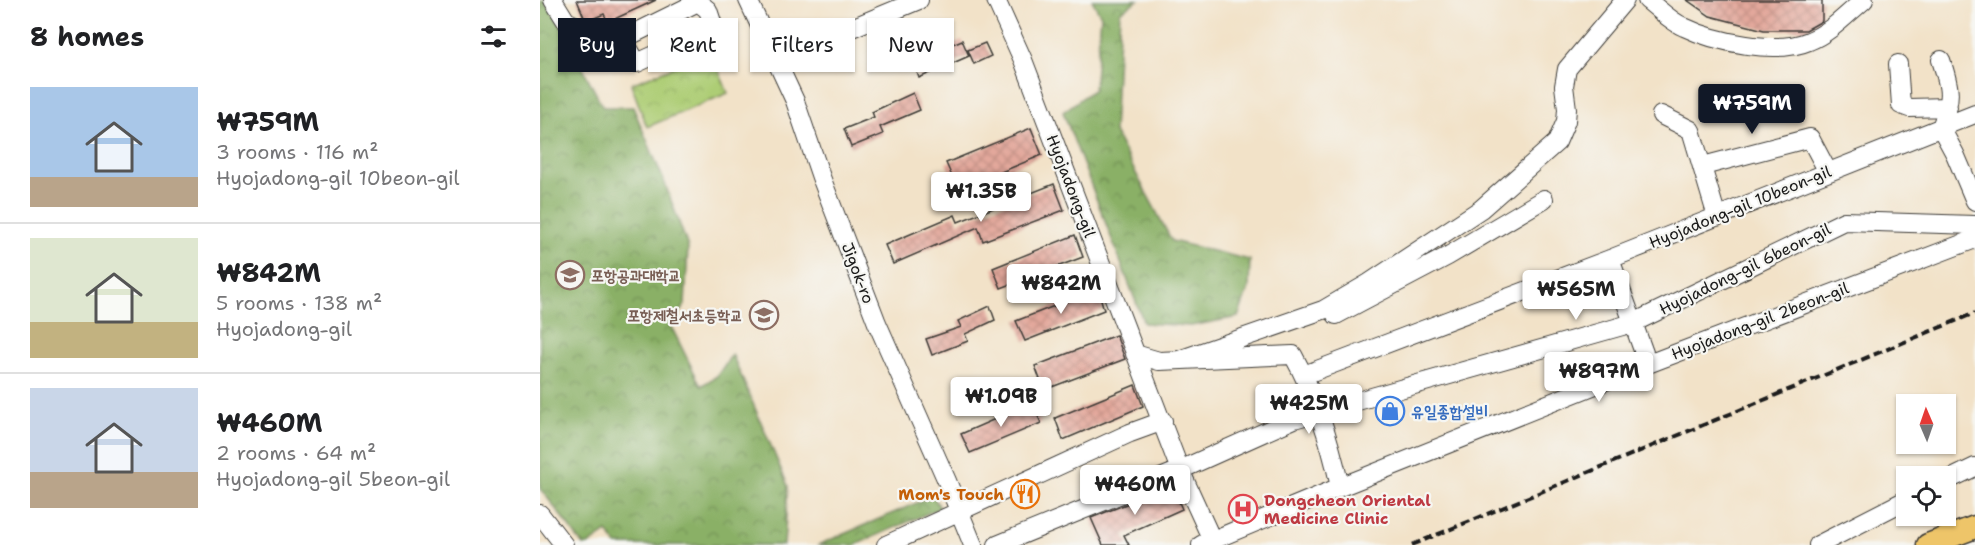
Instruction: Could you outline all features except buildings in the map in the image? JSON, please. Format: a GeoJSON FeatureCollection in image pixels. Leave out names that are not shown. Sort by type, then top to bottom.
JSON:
{"type":"FeatureCollection","features":[{"type":"Feature","properties":{"kind":"main road"},"geometry":{"type":"LineString","coordinates":[[1928,545],[1975,527]]}},
{"type":"Feature","properties":{"kind":"street"},"geometry":{"type":"LineString","coordinates":[[553,0],[564,18]]}},
{"type":"Feature","properties":{"kind":"street","name":"Jigok-ro"},"geometry":{"type":"LineString","coordinates":[[748,0],[757,18]]}},
{"type":"Feature","properties":{"kind":"street"},"geometry":{"type":"LineString","coordinates":[[855,26],[918,0]]}},
{"type":"Feature","properties":{"kind":"street","name":"Hyojadong-gil"},"geometry":{"type":"LineString","coordinates":[[996,0],[1023,60],[1135,354],[1163,421],[1206,542]]}},
{"type":"Feature","properties":{"kind":"street"},"geometry":{"type":"LineString","coordinates":[[1179,360],[1318,312],[1369,283],[1481,209],[1557,142],[1566,121],[1564,86],[1567,69],[1625,0]]}},
{"type":"Feature","properties":{"kind":"street"},"geometry":{"type":"LineString","coordinates":[[1647,0],[1683,27],[1732,42],[1774,48],[1809,42],[1827,31],[1864,0]]}},
{"type":"Feature","properties":{"kind":"street"},"geometry":{"type":"LineString","coordinates":[[698,2],[708,10],[714,28],[637,63],[623,39],[698,2]]}},
{"type":"Feature","properties":{"kind":"street"},"geometry":{"type":"LineString","coordinates":[[1941,60],[1950,87],[1948,107],[1941,128],[1975,201]]}},
{"type":"Feature","properties":{"kind":"street"},"geometry":{"type":"LineString","coordinates":[[1898,64],[1901,105],[1909,108],[1948,107]]}},
{"type":"Feature","properties":{"kind":"street","name":"Jigok-ro"},"geometry":{"type":"LineString","coordinates":[[783,72],[877,323],[960,510],[973,545]]}},
{"type":"Feature","properties":{"kind":"street","name":"Hyojadong-gil 10beon-gil"},"geometry":{"type":"LineString","coordinates":[[1304,375],[1610,259],[1975,114]]}},
{"type":"Feature","properties":{"kind":"street"},"geometry":{"type":"LineString","coordinates":[[1660,115],[1691,130],[1717,217]]}},
{"type":"Feature","properties":{"kind":"street"},"geometry":{"type":"LineString","coordinates":[[1703,166],[1810,138],[1828,172]]}},
{"type":"Feature","properties":{"kind":"street"},"geometry":{"type":"LineString","coordinates":[[1318,312],[1325,321],[1448,256],[1544,200]]}},
{"type":"Feature","properties":{"kind":"street","name":"Hyojadong-gil 6beon-gil"},"geometry":{"type":"LineString","coordinates":[[997,545],[1180,470],[1294,419],[1633,323],[1844,221],[1975,225]]}},
{"type":"Feature","properties":{"kind":"street","name":"Hyojadong-gil 2beon-gil"},"geometry":{"type":"LineString","coordinates":[[1206,542],[1648,364],[1975,238]]}},
{"type":"Feature","properties":{"kind":"street"},"geometry":{"type":"LineString","coordinates":[[1610,259],[1648,364]]}},
{"type":"Feature","properties":{"kind":"street"},"geometry":{"type":"LineString","coordinates":[[1135,354],[1159,361],[1293,356],[1304,375],[1320,413],[1340,487]]}},
{"type":"Feature","properties":{"kind":"street"},"geometry":{"type":"LineString","coordinates":[[886,545],[1130,433],[1163,421]]}},
{"type":"Feature","properties":{"kind":"street"},"geometry":{"type":"LineString","coordinates":[[1956,476],[1975,467]]}},
{"type":"Feature","properties":{"kind":"street"},"geometry":{"type":"LineString","coordinates":[[1818,545],[1896,505]]}},
{"type":"Feature","properties":{"kind":"street"},"geometry":{"type":"LineString","coordinates":[[541,516],[564,545]]}},
{"type":"Feature","properties":{"kind":"green space"},"geometry":{"type":"Polygon","coordinates":[[[544,0],[558,21],[558,72],[585,72],[603,107],[633,107],[688,247],[685,305],[671,326],[701,386],[717,376],[732,354],[788,486],[784,545],[617,545],[607,532],[588,545],[583,545],[540,488],[540,2],[544,0]]]}},
{"type":"Feature","properties":{"kind":"green space"},"geometry":{"type":"Polygon","coordinates":[[[1092,0],[1138,0],[1120,12],[1114,132],[1172,241],[1250,260],[1249,287],[1238,317],[1191,326],[1144,323],[1063,112],[1094,89],[1101,16],[1092,0]]]}},
{"type":"Feature","properties":{"kind":"green space"},"geometry":{"type":"Polygon","coordinates":[[[661,72],[719,72],[728,93],[647,127],[631,84],[661,72]]]}},
{"type":"Feature","properties":{"kind":"green space"},"geometry":{"type":"Polygon","coordinates":[[[933,496],[940,508],[855,545],[818,545],[933,496]]]}},
{"type":"Feature","properties":{"kind":"railway"},"geometry":{"type":"LineString","coordinates":[[1412,545],[1975,313]]}},
{"type":"Feature","properties":{"kind":"place","name":"포항공과대학교"},"geometry":{"type":"Point","coordinates":[570,275]}},
{"type":"Feature","properties":{"kind":"place","name":"포항제철서초등학교"},"geometry":{"type":"Point","coordinates":[764,315]}},
{"type":"Feature","properties":{"kind":"place","name":"유일종합설비"},"geometry":{"type":"Point","coordinates":[1390,411]}},
{"type":"Feature","properties":{"kind":"place","name":"Mom's Touch"},"geometry":{"type":"Point","coordinates":[1025,494]}},
{"type":"Feature","properties":{"kind":"place","name":"Dongcheon Oriental Medicine Clinic"},"geometry":{"type":"Point","coordinates":[1243,509]}}]}
